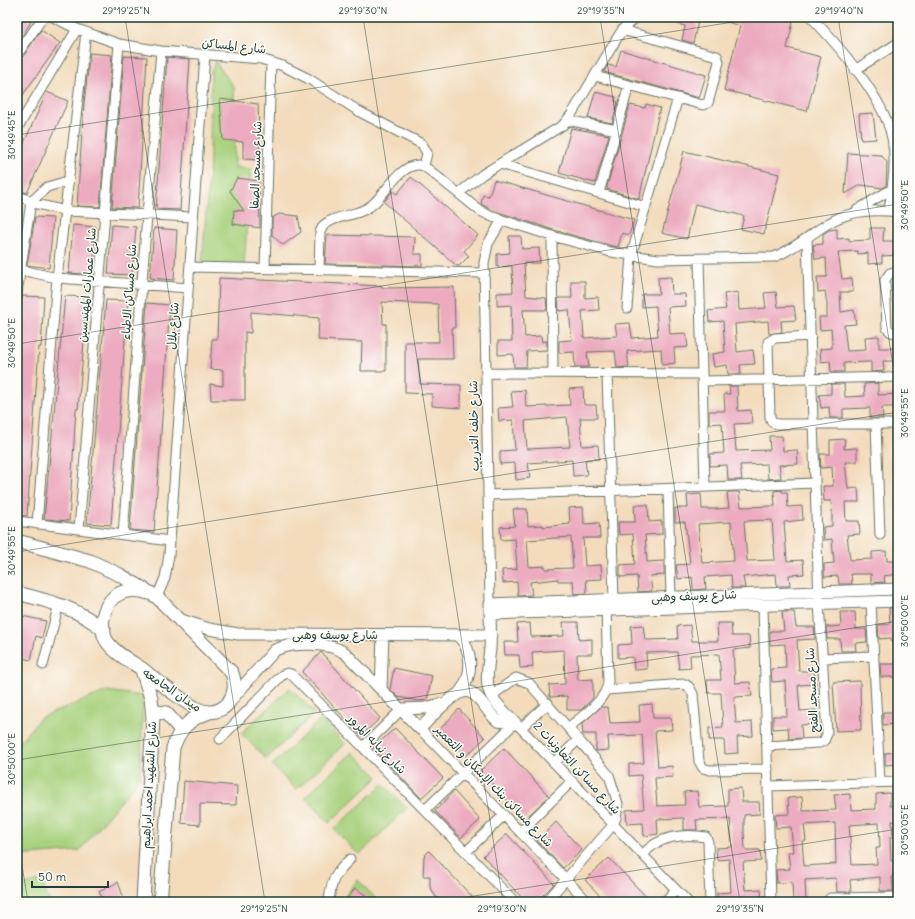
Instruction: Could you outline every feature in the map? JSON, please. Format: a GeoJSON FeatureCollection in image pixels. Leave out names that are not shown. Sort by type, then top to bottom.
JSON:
{"type":"FeatureCollection","features":[{"type":"Feature","properties":{"kind":"main road"},"geometry":{"type":"LineString","coordinates":[[17,541],[90,561],[120,575],[153,595],[232,672],[235,687],[231,700]]}},
{"type":"Feature","properties":{"kind":"main road","name":"ميدان الجامعه"},"geometry":{"type":"LineString","coordinates":[[153,595],[133,590],[118,594],[106,606],[103,613],[106,639],[142,670],[185,702],[207,713],[217,711],[231,700]]}},
{"type":"Feature","properties":{"kind":"main road"},"geometry":{"type":"LineString","coordinates":[[17,593],[59,604],[78,612],[104,630]]}},
{"type":"Feature","properties":{"kind":"main road","name":"شارع الشهيد احمد ابراهيم"},"geometry":{"type":"LineString","coordinates":[[142,670],[151,698],[153,717],[143,902]]}},
{"type":"Feature","properties":{"kind":"main road"},"geometry":{"type":"LineString","coordinates":[[153,717],[157,712],[166,713],[181,730],[192,719],[207,713]]}},
{"type":"Feature","properties":{"kind":"main road","name":"شارع الشهيد احمد ابراهيم"},"geometry":{"type":"LineString","coordinates":[[160,902],[172,758],[181,730]]}},
{"type":"Feature","properties":{"kind":"street"},"geometry":{"type":"LineString","coordinates":[[17,55],[43,17]]}},
{"type":"Feature","properties":{"kind":"street","name":"شارع المساكن"},"geometry":{"type":"LineString","coordinates":[[53,17],[76,29],[119,44],[162,51],[261,59],[271,62],[309,79],[360,112],[422,144],[427,153],[424,166]]}},
{"type":"Feature","properties":{"kind":"street"},"geometry":{"type":"LineString","coordinates":[[459,193],[483,174],[552,133],[567,120],[622,30],[629,22],[638,17]]}},
{"type":"Feature","properties":{"kind":"street"},"geometry":{"type":"LineString","coordinates":[[811,17],[855,70],[874,96],[888,123],[894,160],[894,211],[870,210],[850,214]]}},
{"type":"Feature","properties":{"kind":"street"},"geometry":{"type":"LineString","coordinates":[[17,129],[76,29]]}},
{"type":"Feature","properties":{"kind":"street"},"geometry":{"type":"LineString","coordinates":[[595,76],[678,98],[707,104],[719,58],[716,55],[622,30]]}},
{"type":"Feature","properties":{"kind":"street"},"geometry":{"type":"LineString","coordinates":[[37,524],[57,278],[86,32]]}},
{"type":"Feature","properties":{"kind":"street","name":"شارع عمارات المهندسين"},"geometry":{"type":"LineString","coordinates":[[79,529],[119,44]]}},
{"type":"Feature","properties":{"kind":"street"},"geometry":{"type":"LineString","coordinates":[[855,70],[898,44]]}},
{"type":"Feature","properties":{"kind":"street","name":"شارع مساكن الاطباء"},"geometry":{"type":"LineString","coordinates":[[123,535],[147,215],[162,51]]}},
{"type":"Feature","properties":{"kind":"street","name":"شارع بلال"},"geometry":{"type":"LineString","coordinates":[[153,595],[168,567],[205,55]]}},
{"type":"Feature","properties":{"kind":"street","name":"شارع مسجد الصفا"},"geometry":{"type":"LineString","coordinates":[[265,268],[271,62]]}},
{"type":"Feature","properties":{"kind":"street"},"geometry":{"type":"LineString","coordinates":[[599,193],[629,85]]}},
{"type":"Feature","properties":{"kind":"street"},"geometry":{"type":"LineString","coordinates":[[627,308],[631,256],[678,98]]}},
{"type":"Feature","properties":{"kind":"street"},"geometry":{"type":"LineString","coordinates":[[567,120],[617,130]]}},
{"type":"Feature","properties":{"kind":"street"},"geometry":{"type":"LineString","coordinates":[[500,164],[646,207]]}},
{"type":"Feature","properties":{"kind":"street"},"geometry":{"type":"LineString","coordinates":[[319,270],[320,232],[323,226],[364,211],[374,204],[406,168],[415,165],[424,166],[483,212],[502,220],[552,236],[631,256],[658,259],[774,257],[788,251],[828,223],[850,214],[895,187]]}},
{"type":"Feature","properties":{"kind":"street"},"geometry":{"type":"LineString","coordinates":[[17,293],[18,270],[31,202],[47,187],[68,181]]}},
{"type":"Feature","properties":{"kind":"street"},"geometry":{"type":"LineString","coordinates":[[17,195],[31,202],[66,211],[193,217]]}},
{"type":"Feature","properties":{"kind":"street","name":"شارع خلف التدريب"},"geometry":{"type":"LineString","coordinates":[[491,635],[485,273],[488,244],[502,220]]}},
{"type":"Feature","properties":{"kind":"street"},"geometry":{"type":"LineString","coordinates":[[552,236],[553,374]]}},
{"type":"Feature","properties":{"kind":"street","name":"شارع مسجد الفتح"},"geometry":{"type":"LineString","coordinates":[[767,746],[819,743],[826,738],[827,734],[819,597],[807,238]]}},
{"type":"Feature","properties":{"kind":"street"},"geometry":{"type":"LineString","coordinates":[[699,259],[705,487]]}},
{"type":"Feature","properties":{"kind":"street"},"geometry":{"type":"LineString","coordinates":[[190,267],[485,273]]}},
{"type":"Feature","properties":{"kind":"street"},"geometry":{"type":"LineString","coordinates":[[18,270],[57,278],[188,288]]}},
{"type":"Feature","properties":{"kind":"street"},"geometry":{"type":"LineString","coordinates":[[898,272],[890,273],[885,280],[888,328],[891,332],[898,333]]}},
{"type":"Feature","properties":{"kind":"street"},"geometry":{"type":"LineString","coordinates":[[811,336],[775,338],[770,340],[768,344],[770,417],[772,422],[777,424],[898,424]]}},
{"type":"Feature","properties":{"kind":"street"},"geometry":{"type":"LineString","coordinates":[[486,373],[607,374],[769,380],[898,378]]}},
{"type":"Feature","properties":{"kind":"street"},"geometry":{"type":"LineString","coordinates":[[569,727],[602,697],[607,690],[608,682],[610,491],[607,374]]}},
{"type":"Feature","properties":{"kind":"street"},"geometry":{"type":"LineString","coordinates":[[876,424],[880,535]]}},
{"type":"Feature","properties":{"kind":"street"},"geometry":{"type":"LineString","coordinates":[[488,495],[815,483]]}},
{"type":"Feature","properties":{"kind":"street"},"geometry":{"type":"LineString","coordinates":[[668,489],[671,597]]}},
{"type":"Feature","properties":{"kind":"street"},"geometry":{"type":"LineString","coordinates":[[17,521],[170,542]]}},
{"type":"Feature","properties":{"kind":"street","name":"شارع يوسف وهبى"},"geometry":{"type":"LineString","coordinates":[[609,603],[763,605],[819,597],[898,589]]}},
{"type":"Feature","properties":{"kind":"street","name":"شارع يوسف وهبى"},"geometry":{"type":"LineString","coordinates":[[490,609],[609,603],[671,597],[819,597],[871,602],[898,600]]}},
{"type":"Feature","properties":{"kind":"street"},"geometry":{"type":"LineString","coordinates":[[871,602],[880,782]]}},
{"type":"Feature","properties":{"kind":"street"},"geometry":{"type":"LineString","coordinates":[[43,665],[59,604]]}},
{"type":"Feature","properties":{"kind":"street"},"geometry":{"type":"LineString","coordinates":[[763,605],[771,902]]}},
{"type":"Feature","properties":{"kind":"street","name":"شارع يوسف وهبى"},"geometry":{"type":"LineString","coordinates":[[180,620],[223,632],[273,634],[491,635]]}},
{"type":"Feature","properties":{"kind":"street"},"geometry":{"type":"LineString","coordinates":[[231,700],[275,650],[273,634]]}},
{"type":"Feature","properties":{"kind":"street"},"geometry":{"type":"LineString","coordinates":[[381,688],[383,635]]}},
{"type":"Feature","properties":{"kind":"street"},"geometry":{"type":"LineString","coordinates":[[420,729],[446,703],[460,692],[469,676],[469,654],[464,642],[457,635]]}},
{"type":"Feature","properties":{"kind":"street","name":"شارع مساكن التعاونيات 2"},"geometry":{"type":"LineString","coordinates":[[491,635],[486,679],[491,696],[496,704],[517,723],[688,902]]}},
{"type":"Feature","properties":{"kind":"street","name":"شارع يوسف وهبى"},"geometry":{"type":"LineString","coordinates":[[275,650],[283,647],[319,644],[336,648],[346,653],[381,688]]}},
{"type":"Feature","properties":{"kind":"street"},"geometry":{"type":"LineString","coordinates":[[823,658],[874,656]]}},
{"type":"Feature","properties":{"kind":"street","name":"شارع نيابه المرور"},"geometry":{"type":"LineString","coordinates":[[220,739],[281,676],[287,673],[293,675],[515,902]]}},
{"type":"Feature","properties":{"kind":"street"},"geometry":{"type":"LineString","coordinates":[[491,696],[516,678],[521,678],[529,683],[605,769],[611,780],[618,804],[616,818],[613,825],[546,902]]}},
{"type":"Feature","properties":{"kind":"street"},"geometry":{"type":"LineString","coordinates":[[607,690],[684,684],[689,687],[693,694],[699,761],[703,768],[710,770],[768,769]]}},
{"type":"Feature","properties":{"kind":"street","name":"شارع مساكن بنك الإسكان و التعمير"},"geometry":{"type":"LineString","coordinates":[[381,688],[588,902]]}},
{"type":"Feature","properties":{"kind":"street"},"geometry":{"type":"LineString","coordinates":[[460,692],[473,693],[498,720],[517,723]]}},
{"type":"Feature","properties":{"kind":"street"},"geometry":{"type":"LineString","coordinates":[[363,747],[402,709],[425,708],[446,703]]}},
{"type":"Feature","properties":{"kind":"street"},"geometry":{"type":"LineString","coordinates":[[425,810],[517,723],[548,703]]}},
{"type":"Feature","properties":{"kind":"street"},"geometry":{"type":"LineString","coordinates":[[554,763],[579,739]]}},
{"type":"Feature","properties":{"kind":"street"},"geometry":{"type":"LineString","coordinates":[[520,832],[572,781]]}},
{"type":"Feature","properties":{"kind":"street"},"geometry":{"type":"LineString","coordinates":[[768,786],[898,782]]}},
{"type":"Feature","properties":{"kind":"street"},"geometry":{"type":"LineString","coordinates":[[466,852],[504,815]]}},
{"type":"Feature","properties":{"kind":"street"},"geometry":{"type":"LineString","coordinates":[[642,854],[651,845],[662,839],[706,837],[708,842],[710,902]]}},
{"type":"Feature","properties":{"kind":"street"},"geometry":{"type":"LineString","coordinates":[[329,902],[330,888],[336,873],[350,859]]}},
{"type":"Feature","properties":{"kind":"street"},"geometry":{"type":"LineString","coordinates":[[664,902],[676,890]]}},
{"type":"Feature","properties":{"kind":"street"},"geometry":{"type":"LineString","coordinates":[[830,898],[885,900],[898,897]]}},
{"type":"Feature","properties":{"kind":"green space"},"geometry":{"type":"Polygon","coordinates":[[[215,61],[234,87],[235,167],[251,169],[244,265],[202,264],[210,160],[211,73],[215,61]]]}},
{"type":"Feature","properties":{"kind":"green space"},"geometry":{"type":"Polygon","coordinates":[[[290,688],[315,713],[266,759],[241,733],[290,688]]]}},
{"type":"Feature","properties":{"kind":"green space"},"geometry":{"type":"Polygon","coordinates":[[[107,691],[143,696],[140,778],[79,851],[17,856],[17,745],[40,718],[107,691]]]}},
{"type":"Feature","properties":{"kind":"green space"},"geometry":{"type":"Polygon","coordinates":[[[321,719],[345,744],[296,790],[272,765],[321,719]]]}},
{"type":"Feature","properties":{"kind":"green space"},"geometry":{"type":"Polygon","coordinates":[[[353,752],[378,777],[329,823],[305,797],[353,752]]]}},
{"type":"Feature","properties":{"kind":"green space"},"geometry":{"type":"Polygon","coordinates":[[[383,784],[407,808],[359,855],[334,829],[383,784]]]}},
{"type":"Feature","properties":{"kind":"green space"},"geometry":{"type":"Polygon","coordinates":[[[358,880],[379,902],[340,902],[358,880]]]}},
{"type":"Feature","properties":{"kind":"green space"},"geometry":{"type":"Polygon","coordinates":[[[41,881],[50,902],[17,902],[17,887],[41,881]]]}},
{"type":"Feature","properties":{"kind":"building"},"geometry":{"type":"Polygon","coordinates":[[[17,17],[24,17],[31,22],[17,44],[17,17]]]}},
{"type":"Feature","properties":{"kind":"building"},"geometry":{"type":"Polygon","coordinates":[[[678,17],[699,17],[693,43],[682,40],[685,26],[677,24],[678,17]]]}},
{"type":"Feature","properties":{"kind":"building"},"geometry":{"type":"Polygon","coordinates":[[[719,17],[770,17],[793,22],[787,48],[821,57],[807,111],[724,90],[740,26],[718,19],[719,17]]]}},
{"type":"Feature","properties":{"kind":"building"},"geometry":{"type":"Polygon","coordinates":[[[41,30],[60,43],[17,103],[17,61],[22,58],[41,30]]]}},
{"type":"Feature","properties":{"kind":"building"},"geometry":{"type":"Polygon","coordinates":[[[621,50],[706,75],[699,98],[604,72],[608,65],[616,67],[621,50]]]}},
{"type":"Feature","properties":{"kind":"building"},"geometry":{"type":"Polygon","coordinates":[[[90,53],[112,55],[100,207],[77,206],[84,103],[90,53]]]}},
{"type":"Feature","properties":{"kind":"building"},"geometry":{"type":"Polygon","coordinates":[[[124,56],[147,57],[138,208],[112,207],[124,56]]]}},
{"type":"Feature","properties":{"kind":"building"},"geometry":{"type":"Polygon","coordinates":[[[167,57],[190,59],[180,210],[156,209],[167,57]]]}},
{"type":"Feature","properties":{"kind":"building"},"geometry":{"type":"Polygon","coordinates":[[[47,92],[68,101],[27,193],[17,189],[17,158],[47,92]]]}},
{"type":"Feature","properties":{"kind":"building"},"geometry":{"type":"Polygon","coordinates":[[[595,92],[616,97],[615,101],[618,102],[612,123],[588,118],[595,92]]]}},
{"type":"Feature","properties":{"kind":"building"},"geometry":{"type":"Polygon","coordinates":[[[220,99],[258,104],[260,160],[243,159],[243,142],[223,140],[220,99]]]}},
{"type":"Feature","properties":{"kind":"building"},"geometry":{"type":"Polygon","coordinates":[[[646,104],[660,108],[639,199],[607,189],[607,186],[630,105],[645,108],[646,104]]]}},
{"type":"Feature","properties":{"kind":"building"},"geometry":{"type":"Polygon","coordinates":[[[873,113],[876,139],[861,140],[859,114],[873,113]]]}},
{"type":"Feature","properties":{"kind":"building"},"geometry":{"type":"Polygon","coordinates":[[[571,128],[609,135],[595,183],[559,173],[571,128]]]}},
{"type":"Feature","properties":{"kind":"building"},"geometry":{"type":"Polygon","coordinates":[[[684,151],[779,174],[764,234],[741,229],[744,216],[695,204],[687,239],[662,233],[684,151]]]}},
{"type":"Feature","properties":{"kind":"building"},"geometry":{"type":"Polygon","coordinates":[[[848,153],[881,155],[887,162],[886,185],[883,188],[861,185],[845,194],[848,153]]]}},
{"type":"Feature","properties":{"kind":"building"},"geometry":{"type":"Polygon","coordinates":[[[411,177],[478,235],[464,251],[469,256],[459,266],[457,266],[384,202],[393,191],[397,194],[411,177]]]}},
{"type":"Feature","properties":{"kind":"building"},"geometry":{"type":"Polygon","coordinates":[[[237,178],[259,181],[260,228],[233,224],[234,210],[244,211],[230,191],[237,178]]]}},
{"type":"Feature","properties":{"kind":"building"},"geometry":{"type":"Polygon","coordinates":[[[494,180],[634,220],[629,235],[622,233],[618,247],[612,246],[554,230],[492,210],[481,204],[483,195],[489,196],[494,180]]]}},
{"type":"Feature","properties":{"kind":"building"},"geometry":{"type":"Polygon","coordinates":[[[279,214],[298,216],[301,232],[283,245],[272,235],[272,218],[279,214]]]}},
{"type":"Feature","properties":{"kind":"building"},"geometry":{"type":"Polygon","coordinates":[[[35,217],[53,218],[49,268],[27,265],[35,217]]]}},
{"type":"Feature","properties":{"kind":"building"},"geometry":{"type":"Polygon","coordinates":[[[73,225],[96,227],[93,275],[69,273],[73,225]]]}},
{"type":"Feature","properties":{"kind":"building"},"geometry":{"type":"Polygon","coordinates":[[[112,225],[136,227],[132,275],[108,274],[112,225]]]}},
{"type":"Feature","properties":{"kind":"building"},"geometry":{"type":"Polygon","coordinates":[[[154,228],[177,230],[174,280],[150,278],[154,228]]]}},
{"type":"Feature","properties":{"kind":"building"},"geometry":{"type":"Polygon","coordinates":[[[870,228],[884,228],[883,241],[898,241],[898,255],[882,256],[882,263],[868,264],[868,253],[858,254],[857,251],[838,252],[842,279],[852,278],[853,292],[840,292],[841,312],[854,310],[856,324],[844,325],[847,351],[866,350],[865,337],[879,336],[879,348],[898,348],[898,361],[883,361],[884,371],[871,372],[871,362],[844,363],[844,372],[831,372],[830,361],[821,362],[820,349],[832,348],[831,329],[820,330],[819,317],[827,317],[825,291],[818,292],[817,277],[827,277],[826,258],[815,259],[813,245],[823,244],[823,234],[829,230],[837,229],[837,239],[849,238],[849,241],[870,240],[870,228]]]}},
{"type":"Feature","properties":{"kind":"building"},"geometry":{"type":"Polygon","coordinates":[[[327,235],[415,237],[414,254],[422,254],[422,266],[325,264],[327,235]]]}},
{"type":"Feature","properties":{"kind":"building"},"geometry":{"type":"Polygon","coordinates":[[[509,236],[521,236],[522,249],[539,248],[540,263],[524,263],[526,296],[546,298],[547,310],[523,310],[525,337],[541,336],[542,342],[547,341],[547,350],[527,351],[526,367],[514,367],[513,354],[498,355],[498,341],[512,341],[511,305],[497,306],[497,293],[513,292],[512,266],[497,267],[497,254],[510,253],[509,236]]]}},
{"type":"Feature","properties":{"kind":"building"},"geometry":{"type":"Polygon","coordinates":[[[671,277],[672,294],[685,294],[686,306],[668,307],[670,334],[686,333],[688,347],[674,348],[675,363],[662,365],[661,349],[627,351],[629,367],[617,368],[615,351],[587,352],[589,367],[575,367],[574,352],[559,353],[559,341],[572,340],[569,310],[559,311],[558,298],[572,298],[571,281],[585,281],[585,298],[598,297],[599,310],[582,311],[584,338],[617,336],[615,324],[630,323],[632,338],[658,336],[656,306],[642,307],[642,294],[659,294],[658,278],[671,277]]]}},
{"type":"Feature","properties":{"kind":"building"},"geometry":{"type":"Polygon","coordinates":[[[219,278],[382,286],[382,288],[454,287],[455,328],[452,328],[453,359],[418,359],[420,384],[461,385],[461,408],[432,406],[432,394],[405,393],[405,342],[439,342],[438,304],[382,302],[383,324],[386,324],[386,371],[361,371],[362,342],[318,340],[319,318],[251,312],[251,333],[245,332],[245,400],[211,400],[210,384],[223,386],[223,370],[210,369],[212,339],[217,339],[219,278]]]}},
{"type":"Feature","properties":{"kind":"building"},"geometry":{"type":"Polygon","coordinates":[[[738,292],[739,310],[766,308],[764,293],[776,292],[778,307],[794,306],[796,320],[781,321],[782,332],[769,334],[768,321],[735,324],[737,352],[753,350],[755,364],[740,365],[741,374],[728,374],[727,365],[714,367],[712,354],[725,352],[723,321],[709,322],[708,311],[726,309],[724,294],[738,292]]]}},
{"type":"Feature","properties":{"kind":"building"},"geometry":{"type":"Polygon","coordinates":[[[22,296],[44,297],[27,516],[17,515],[17,344],[22,296]]]}},
{"type":"Feature","properties":{"kind":"building"},"geometry":{"type":"Polygon","coordinates":[[[65,296],[88,297],[78,409],[76,409],[69,521],[44,519],[65,296]]]}},
{"type":"Feature","properties":{"kind":"building"},"geometry":{"type":"Polygon","coordinates":[[[106,300],[128,301],[111,525],[87,523],[106,300]]]}},
{"type":"Feature","properties":{"kind":"building"},"geometry":{"type":"Polygon","coordinates":[[[147,303],[170,305],[154,532],[130,530],[147,303]]]}},
{"type":"Feature","properties":{"kind":"building"},"geometry":{"type":"Polygon","coordinates":[[[878,383],[878,395],[898,394],[898,407],[882,407],[883,418],[870,418],[870,408],[843,409],[843,418],[830,418],[829,407],[821,408],[819,395],[831,394],[831,384],[844,384],[845,397],[865,396],[864,384],[878,383]]]}},
{"type":"Feature","properties":{"kind":"building"},"geometry":{"type":"Polygon","coordinates":[[[729,386],[737,386],[738,411],[751,410],[752,423],[734,424],[736,451],[770,450],[769,436],[782,436],[783,451],[797,450],[798,464],[779,465],[781,478],[768,479],[767,464],[740,465],[742,480],[728,480],[727,465],[710,466],[710,454],[724,453],[722,423],[709,424],[709,411],[725,411],[724,394],[730,394],[729,386]]]}},
{"type":"Feature","properties":{"kind":"building"},"geometry":{"type":"Polygon","coordinates":[[[583,388],[584,405],[596,405],[597,418],[580,418],[582,446],[598,445],[599,459],[585,460],[587,475],[573,476],[572,460],[528,463],[530,478],[516,480],[515,463],[500,464],[500,451],[515,450],[513,420],[499,421],[498,408],[513,407],[511,391],[525,390],[526,407],[570,405],[569,389],[583,388]],[[567,417],[525,421],[527,449],[570,447],[567,417]]]}},
{"type":"Feature","properties":{"kind":"building"},"geometry":{"type":"Polygon","coordinates":[[[845,439],[844,449],[857,448],[857,462],[845,462],[848,489],[858,488],[859,502],[845,502],[846,521],[859,521],[860,534],[847,535],[850,560],[872,559],[872,552],[886,551],[887,561],[898,561],[898,574],[884,576],[885,582],[871,583],[871,574],[851,574],[852,584],[839,584],[838,576],[824,577],[824,564],[834,563],[832,539],[824,540],[823,527],[832,526],[832,513],[831,501],[824,501],[823,486],[833,486],[832,467],[821,468],[820,454],[830,454],[830,440],[845,439]]]}},
{"type":"Feature","properties":{"kind":"building"},"geometry":{"type":"Polygon","coordinates":[[[782,490],[782,492],[787,492],[788,507],[802,506],[803,520],[784,522],[787,561],[803,560],[804,574],[789,575],[790,586],[777,586],[776,574],[743,577],[745,588],[732,588],[731,575],[705,577],[706,589],[693,590],[692,577],[678,579],[676,565],[690,564],[685,522],[675,522],[675,508],[688,508],[687,495],[701,494],[702,509],[716,509],[729,508],[727,493],[729,492],[739,492],[741,507],[775,506],[774,491],[782,490]],[[772,520],[744,521],[747,561],[775,560],[772,520]],[[731,522],[698,524],[702,563],[734,561],[731,522]]]}},
{"type":"Feature","properties":{"kind":"building"},"geometry":{"type":"Polygon","coordinates":[[[634,505],[648,505],[649,522],[662,521],[662,534],[645,535],[647,562],[663,561],[664,566],[664,575],[650,576],[652,591],[638,592],[637,576],[620,577],[620,565],[635,564],[633,534],[619,535],[618,522],[635,522],[634,505]]]}},
{"type":"Feature","properties":{"kind":"building"},"geometry":{"type":"Polygon","coordinates":[[[583,507],[584,524],[599,523],[600,538],[583,538],[585,566],[601,565],[602,579],[586,580],[587,593],[574,594],[573,581],[558,581],[558,579],[530,582],[532,595],[518,596],[517,582],[503,583],[502,570],[517,569],[515,539],[501,540],[500,527],[515,526],[513,509],[527,509],[528,526],[543,525],[543,527],[570,524],[569,508],[583,507]],[[571,537],[527,540],[529,567],[545,566],[545,569],[573,568],[571,537]]]}},
{"type":"Feature","properties":{"kind":"building"},"geometry":{"type":"Polygon","coordinates":[[[889,608],[898,608],[898,643],[892,643],[891,638],[879,639],[878,625],[890,624],[889,608]]]}},
{"type":"Feature","properties":{"kind":"building"},"geometry":{"type":"Polygon","coordinates":[[[782,612],[794,612],[796,627],[814,627],[815,639],[797,640],[799,671],[814,671],[816,684],[798,685],[800,711],[816,710],[817,724],[801,725],[802,738],[789,739],[788,728],[773,729],[773,716],[787,716],[785,681],[772,682],[771,669],[786,668],[785,644],[770,645],[770,631],[784,631],[782,612]]]}},
{"type":"Feature","properties":{"kind":"building"},"geometry":{"type":"Polygon","coordinates":[[[840,612],[855,612],[856,629],[866,629],[867,642],[855,643],[856,651],[841,651],[840,639],[827,639],[826,627],[841,626],[840,612]]]}},
{"type":"Feature","properties":{"kind":"building"},"geometry":{"type":"Polygon","coordinates":[[[17,615],[46,621],[42,638],[36,636],[31,660],[17,657],[17,615]]]}},
{"type":"Feature","properties":{"kind":"building"},"geometry":{"type":"Polygon","coordinates":[[[563,622],[578,622],[579,640],[592,639],[592,654],[577,654],[578,680],[593,679],[593,698],[581,710],[567,710],[567,696],[550,697],[549,685],[565,684],[564,650],[532,652],[533,667],[520,668],[519,655],[505,655],[504,642],[518,642],[517,624],[530,623],[531,637],[564,636],[563,622]]]}},
{"type":"Feature","properties":{"kind":"building"},"geometry":{"type":"Polygon","coordinates":[[[717,623],[731,623],[732,636],[749,636],[750,648],[733,650],[735,683],[750,682],[752,696],[734,697],[736,723],[752,722],[753,736],[737,737],[738,753],[725,754],[724,740],[709,740],[709,728],[723,727],[721,693],[708,693],[707,680],[721,680],[719,654],[690,655],[691,668],[679,669],[677,652],[646,653],[647,669],[634,670],[633,657],[618,658],[618,645],[632,644],[631,626],[643,625],[645,640],[678,639],[677,626],[690,625],[692,641],[718,641],[717,623]]]}},
{"type":"Feature","properties":{"kind":"building"},"geometry":{"type":"Polygon","coordinates":[[[321,652],[380,718],[361,736],[302,672],[321,652]]]}},
{"type":"Feature","properties":{"kind":"building"},"geometry":{"type":"Polygon","coordinates":[[[880,664],[898,664],[898,677],[881,677],[880,664]]]}},
{"type":"Feature","properties":{"kind":"building"},"geometry":{"type":"Polygon","coordinates":[[[394,668],[432,676],[427,700],[419,701],[398,697],[390,689],[394,668]]]}},
{"type":"Feature","properties":{"kind":"building"},"geometry":{"type":"Polygon","coordinates":[[[860,681],[861,730],[836,731],[833,682],[860,681]]]}},
{"type":"Feature","properties":{"kind":"building"},"geometry":{"type":"Polygon","coordinates":[[[652,704],[653,718],[671,718],[672,730],[655,731],[658,767],[672,766],[673,777],[655,778],[657,806],[685,805],[684,792],[697,791],[699,807],[728,806],[728,789],[741,788],[742,802],[759,802],[760,814],[744,815],[744,832],[745,850],[760,850],[761,861],[743,862],[745,890],[761,889],[762,902],[718,902],[717,893],[731,892],[729,859],[717,860],[716,848],[732,847],[730,819],[696,820],[697,830],[684,830],[684,818],[657,819],[658,834],[644,836],[643,823],[627,824],[626,810],[644,809],[641,775],[629,776],[629,764],[644,763],[642,735],[608,736],[609,750],[596,751],[596,734],[583,734],[582,724],[601,707],[608,707],[610,723],[640,722],[639,705],[652,704]]]}},
{"type":"Feature","properties":{"kind":"building"},"geometry":{"type":"Polygon","coordinates":[[[459,709],[485,738],[466,756],[440,729],[459,709]]]}},
{"type":"Feature","properties":{"kind":"building"},"geometry":{"type":"Polygon","coordinates":[[[883,712],[898,712],[898,724],[883,725],[883,712]]]}},
{"type":"Feature","properties":{"kind":"building"},"geometry":{"type":"Polygon","coordinates":[[[395,728],[443,778],[421,798],[373,748],[395,728]]]}},
{"type":"Feature","properties":{"kind":"building"},"geometry":{"type":"Polygon","coordinates":[[[504,748],[549,796],[525,819],[480,771],[504,748]]]}},
{"type":"Feature","properties":{"kind":"building"},"geometry":{"type":"Polygon","coordinates":[[[898,752],[898,764],[885,765],[885,753],[898,752]]]}},
{"type":"Feature","properties":{"kind":"building"},"geometry":{"type":"Polygon","coordinates":[[[184,781],[237,786],[236,805],[200,804],[200,825],[181,823],[184,781]]]}},
{"type":"Feature","properties":{"kind":"building"},"geometry":{"type":"Polygon","coordinates":[[[454,791],[480,820],[461,838],[435,811],[454,791]]]}},
{"type":"Feature","properties":{"kind":"building"},"geometry":{"type":"Polygon","coordinates":[[[890,793],[890,806],[898,806],[898,821],[892,821],[893,837],[890,837],[891,861],[898,861],[898,876],[892,876],[893,891],[880,891],[880,877],[850,880],[851,892],[837,892],[836,878],[805,880],[806,902],[793,902],[792,882],[777,883],[776,872],[776,870],[790,869],[788,852],[793,852],[791,827],[776,828],[775,815],[789,814],[788,798],[802,797],[803,811],[836,810],[834,795],[850,794],[851,810],[876,809],[876,794],[890,793]],[[835,823],[804,825],[806,841],[802,841],[804,866],[836,864],[835,823]],[[879,823],[849,825],[852,865],[877,864],[876,848],[880,848],[879,823]]]}},
{"type":"Feature","properties":{"kind":"building"},"geometry":{"type":"Polygon","coordinates":[[[556,822],[582,850],[563,868],[537,841],[556,822]]]}},
{"type":"Feature","properties":{"kind":"building"},"geometry":{"type":"Polygon","coordinates":[[[507,834],[554,884],[536,902],[526,902],[483,856],[507,834]]]}},
{"type":"Feature","properties":{"kind":"building"},"geometry":{"type":"Polygon","coordinates":[[[429,851],[477,902],[445,902],[436,897],[430,887],[430,876],[423,876],[424,856],[429,851]]]}},
{"type":"Feature","properties":{"kind":"building"},"geometry":{"type":"Polygon","coordinates":[[[609,858],[651,902],[606,902],[585,880],[609,858]]]}},
{"type":"Feature","properties":{"kind":"building"},"geometry":{"type":"Polygon","coordinates":[[[118,882],[125,902],[105,902],[99,892],[118,882]]]}},
{"type":"Feature","properties":{"kind":"building"},"geometry":{"type":"Polygon","coordinates":[[[355,888],[376,902],[345,902],[355,888]]]}}]}
